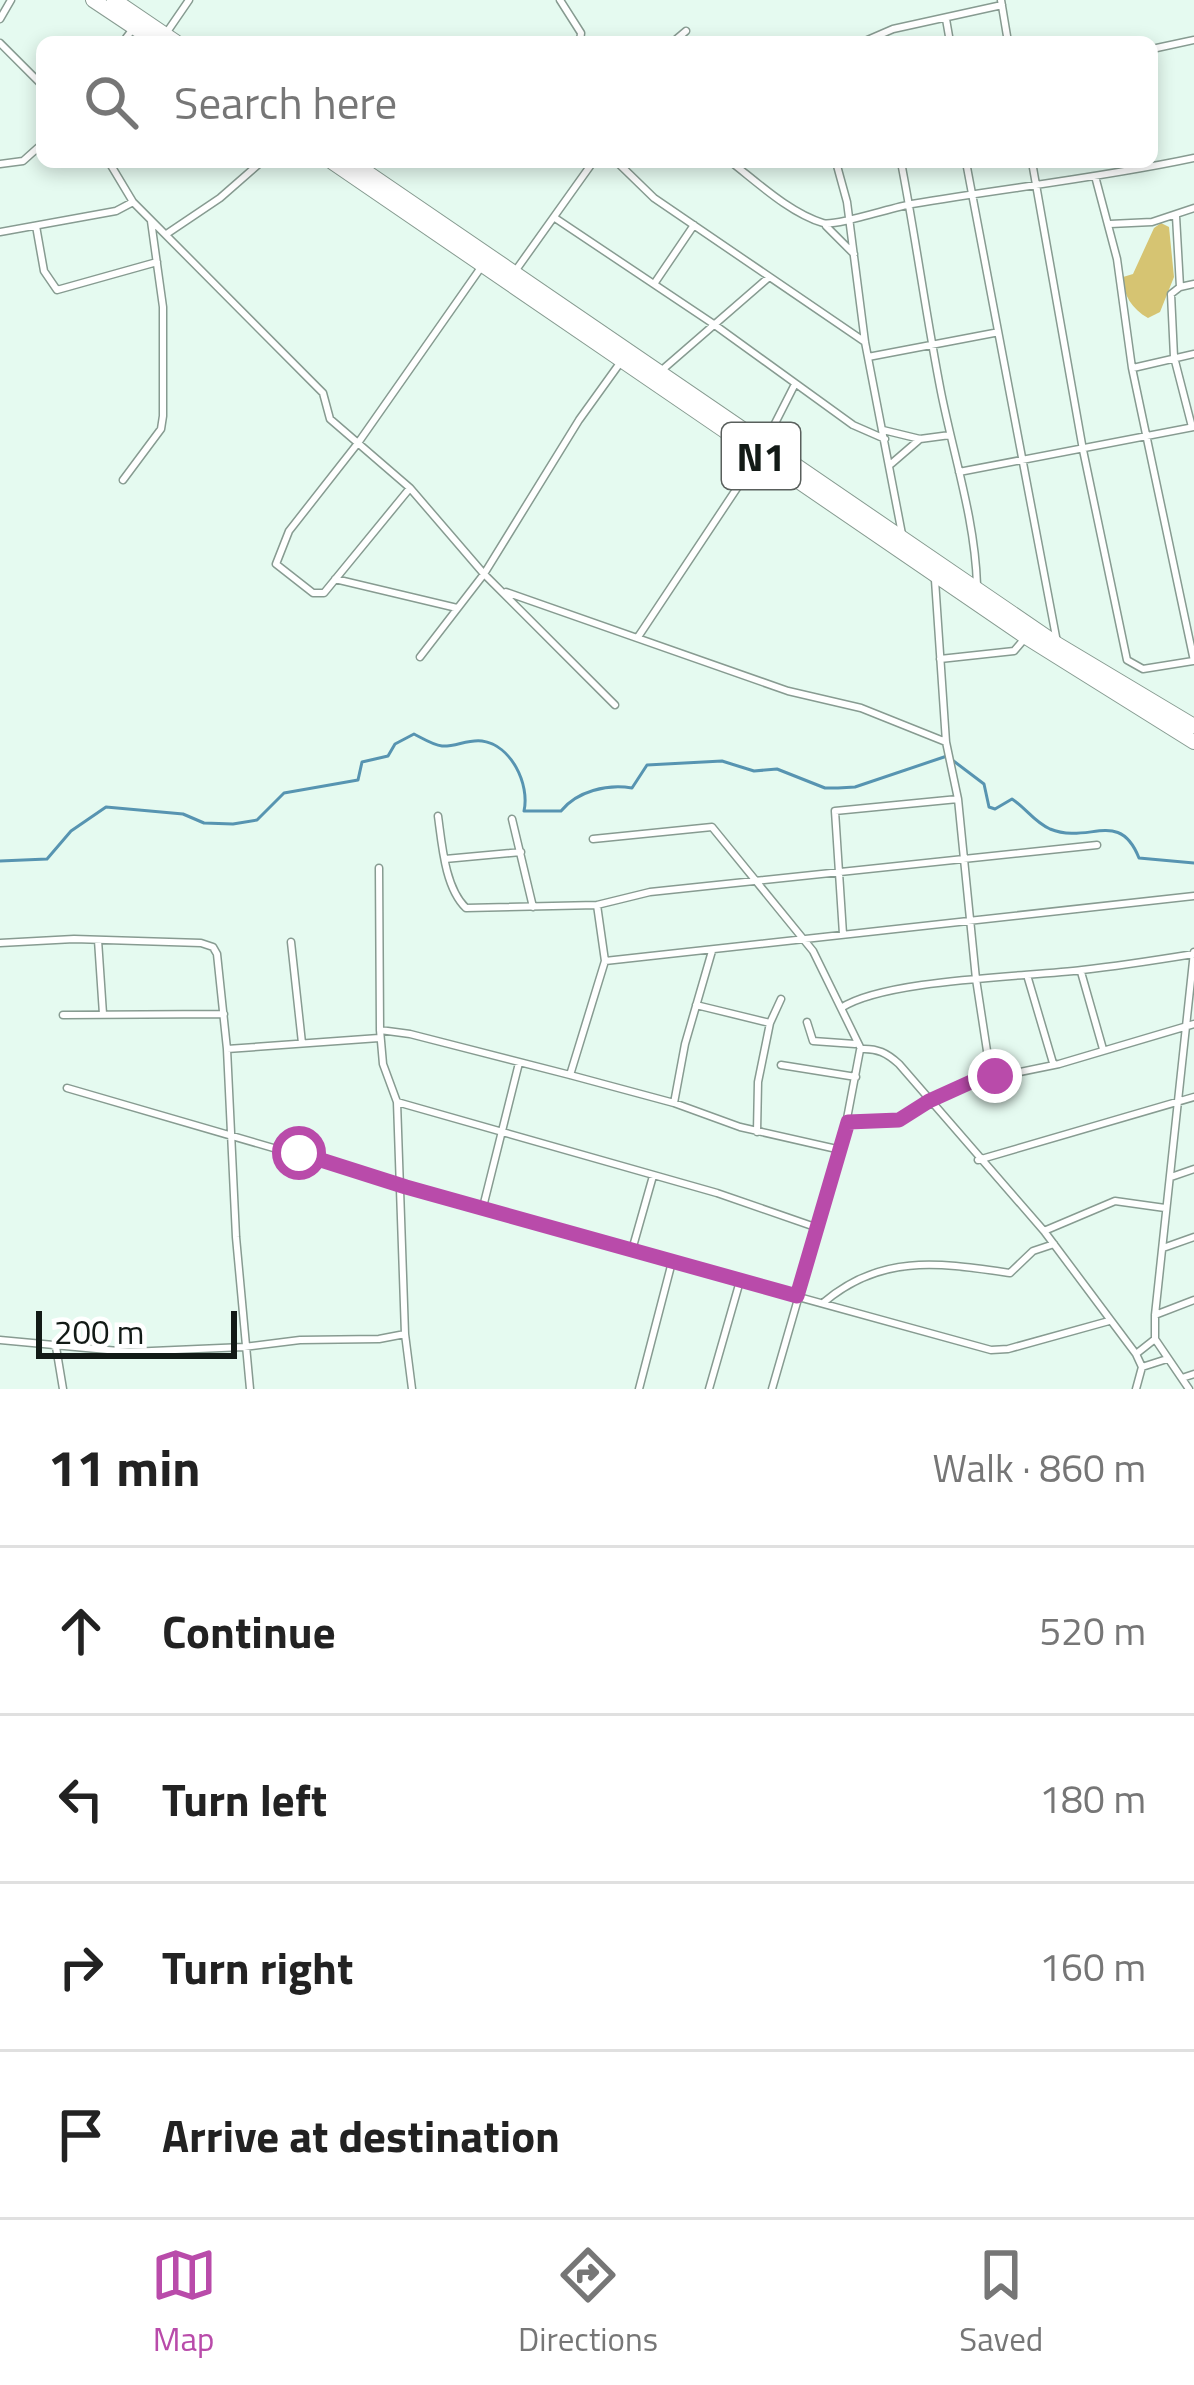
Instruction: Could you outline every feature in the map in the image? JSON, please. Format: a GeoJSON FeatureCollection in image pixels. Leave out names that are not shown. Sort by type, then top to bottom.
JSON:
{"type":"FeatureCollection","features":[{"type":"Feature","properties":{"kind":"highway"},"geometry":{"type":"LineString","coordinates":[[93,0],[155,36]]}},
{"type":"Feature","properties":{"kind":"highway"},"geometry":{"type":"LineString","coordinates":[[115,0],[159,36]]}},
{"type":"Feature","properties":{"kind":"highway","name":"N1"},"geometry":{"type":"LineString","coordinates":[[341,168],[901,543],[1194,726]]}},
{"type":"Feature","properties":{"kind":"highway","name":"N1"},"geometry":{"type":"LineString","coordinates":[[360,168],[622,360],[655,377]]}},
{"type":"Feature","properties":{"kind":"highway","name":"N1"},"geometry":{"type":"LineString","coordinates":[[901,543],[934,574],[1025,637],[1194,742]]}},
{"type":"Feature","properties":{"kind":"street"},"geometry":{"type":"LineString","coordinates":[[0,19],[11,0]]}},
{"type":"Feature","properties":{"kind":"street"},"geometry":{"type":"LineString","coordinates":[[166,36],[189,0]]}},
{"type":"Feature","properties":{"kind":"street"},"geometry":{"type":"LineString","coordinates":[[560,0],[581,36]]}},
{"type":"Feature","properties":{"kind":"street"},"geometry":{"type":"LineString","coordinates":[[876,36],[1002,3],[1007,36]]}},
{"type":"Feature","properties":{"kind":"street"},"geometry":{"type":"LineString","coordinates":[[946,19],[949,36]]}},
{"type":"Feature","properties":{"kind":"street"},"geometry":{"type":"LineString","coordinates":[[127,36],[134,27]]}},
{"type":"Feature","properties":{"kind":"street"},"geometry":{"type":"LineString","coordinates":[[680,36],[686,31]]}},
{"type":"Feature","properties":{"kind":"street"},"geometry":{"type":"LineString","coordinates":[[1158,48],[1194,40]]}},
{"type":"Feature","properties":{"kind":"street"},"geometry":{"type":"LineString","coordinates":[[0,43],[36,79]]}},
{"type":"Feature","properties":{"kind":"street"},"geometry":{"type":"LineString","coordinates":[[0,164],[23,160],[36,149]]}},
{"type":"Feature","properties":{"kind":"street"},"geometry":{"type":"LineString","coordinates":[[1158,165],[1194,158]]}},
{"type":"Feature","properties":{"kind":"street"},"geometry":{"type":"LineString","coordinates":[[113,168],[133,202],[323,393],[330,419],[410,488],[484,574],[615,705]]}},
{"type":"Feature","properties":{"kind":"street"},"geometry":{"type":"LineString","coordinates":[[168,233],[254,168]]}},
{"type":"Feature","properties":{"kind":"street"},"geometry":{"type":"LineString","coordinates":[[510,277],[589,168]]}},
{"type":"Feature","properties":{"kind":"street"},"geometry":{"type":"LineString","coordinates":[[622,168],[654,198],[865,342]]}},
{"type":"Feature","properties":{"kind":"street"},"geometry":{"type":"LineString","coordinates":[[740,168],[824,224],[854,254]]}},
{"type":"Feature","properties":{"kind":"street"},"geometry":{"type":"LineString","coordinates":[[837,168],[850,219],[865,342],[891,464],[901,543]]}},
{"type":"Feature","properties":{"kind":"street"},"geometry":{"type":"LineString","coordinates":[[902,168],[950,435],[975,541],[977,589]]}},
{"type":"Feature","properties":{"kind":"street"},"geometry":{"type":"LineString","coordinates":[[967,168],[1058,644]]}},
{"type":"Feature","properties":{"kind":"street"},"geometry":{"type":"LineString","coordinates":[[1033,168],[1126,660],[1143,669],[1194,661],[1132,368],[1109,224],[1095,176]]}},
{"type":"Feature","properties":{"kind":"street"},"geometry":{"type":"LineString","coordinates":[[824,224],[838,225],[909,204],[1139,168]]}},
{"type":"Feature","properties":{"kind":"street"},"geometry":{"type":"LineString","coordinates":[[0,232],[116,211],[133,202]]}},
{"type":"Feature","properties":{"kind":"street"},"geometry":{"type":"LineString","coordinates":[[1109,224],[1152,222],[1194,208]]}},
{"type":"Feature","properties":{"kind":"street"},"geometry":{"type":"LineString","coordinates":[[1175,216],[1180,287]]}},
{"type":"Feature","properties":{"kind":"street"},"geometry":{"type":"LineString","coordinates":[[123,481],[160,428],[163,416],[163,307],[151,217]]}},
{"type":"Feature","properties":{"kind":"street"},"geometry":{"type":"LineString","coordinates":[[555,218],[853,425],[920,439],[950,435]]}},
{"type":"Feature","properties":{"kind":"street"},"geometry":{"type":"LineString","coordinates":[[654,284],[694,225]]}},
{"type":"Feature","properties":{"kind":"street"},"geometry":{"type":"LineString","coordinates":[[36,226],[44,271],[57,290],[157,262]]}},
{"type":"Feature","properties":{"kind":"street"},"geometry":{"type":"LineString","coordinates":[[410,488],[319,595],[275,560],[289,531],[358,443],[482,266]]}},
{"type":"Feature","properties":{"kind":"street"},"geometry":{"type":"LineString","coordinates":[[655,377],[768,278]]}},
{"type":"Feature","properties":{"kind":"street"},"geometry":{"type":"LineString","coordinates":[[959,472],[1193,427],[1174,357],[1172,294],[1194,284]]}},
{"type":"Feature","properties":{"kind":"street"},"geometry":{"type":"LineString","coordinates":[[868,357],[996,332]]}},
{"type":"Feature","properties":{"kind":"street"},"geometry":{"type":"LineString","coordinates":[[1132,368],[1194,354]]}},
{"type":"Feature","properties":{"kind":"street"},"geometry":{"type":"LineString","coordinates":[[420,657],[484,574],[622,360]]}},
{"type":"Feature","properties":{"kind":"street"},"geometry":{"type":"LineString","coordinates":[[638,637],[762,449],[794,386]]}},
{"type":"Feature","properties":{"kind":"street"},"geometry":{"type":"LineString","coordinates":[[891,464],[920,439]]}},
{"type":"Feature","properties":{"kind":"street"},"geometry":{"type":"LineString","coordinates":[[934,574],[946,742],[958,799],[991,1077]]}},
{"type":"Feature","properties":{"kind":"street"},"geometry":{"type":"LineString","coordinates":[[335,578],[457,608]]}},
{"type":"Feature","properties":{"kind":"street"},"geometry":{"type":"LineString","coordinates":[[502,591],[788,691],[861,708],[946,742]]}},
{"type":"Feature","properties":{"kind":"street"},"geometry":{"type":"LineString","coordinates":[[940,659],[1014,651],[1025,637]]}},
{"type":"Feature","properties":{"kind":"street"},"geometry":{"type":"LineString","coordinates":[[844,934],[835,811],[958,799]]}},
{"type":"Feature","properties":{"kind":"street"},"geometry":{"type":"LineString","coordinates":[[438,816],[445,859],[463,907],[597,905],[650,892],[1096,845]]}},
{"type":"Feature","properties":{"kind":"street"},"geometry":{"type":"LineString","coordinates":[[512,818],[533,907]]}},
{"type":"Feature","properties":{"kind":"street"},"geometry":{"type":"LineString","coordinates":[[593,839],[712,827],[804,938],[858,1047],[841,1150],[772,1389]]}},
{"type":"Feature","properties":{"kind":"street"},"geometry":{"type":"LineString","coordinates":[[445,859],[521,852]]}},
{"type":"Feature","properties":{"kind":"street"},"geometry":{"type":"LineString","coordinates":[[379,868],[380,1034],[385,1070],[397,1102],[404,1334],[412,1389]]}},
{"type":"Feature","properties":{"kind":"street"},"geometry":{"type":"LineString","coordinates":[[604,961],[1194,896]]}},
{"type":"Feature","properties":{"kind":"street"},"geometry":{"type":"LineString","coordinates":[[570,1075],[604,961],[597,905]]}},
{"type":"Feature","properties":{"kind":"street"},"geometry":{"type":"LineString","coordinates":[[98,940],[103,1015]]}},
{"type":"Feature","properties":{"kind":"street"},"geometry":{"type":"LineString","coordinates":[[0,943],[98,940],[213,947],[220,963],[250,1389]]}},
{"type":"Feature","properties":{"kind":"street"},"geometry":{"type":"LineString","coordinates":[[291,942],[302,1043]]}},
{"type":"Feature","properties":{"kind":"street"},"geometry":{"type":"LineString","coordinates":[[674,1103],[712,951]]}},
{"type":"Feature","properties":{"kind":"street"},"geometry":{"type":"LineString","coordinates":[[841,1008],[862,997],[976,979],[1194,953],[1154,1340],[1189,1389]]}},
{"type":"Feature","properties":{"kind":"street"},"geometry":{"type":"LineString","coordinates":[[1080,970],[1103,1049]]}},
{"type":"Feature","properties":{"kind":"street"},"geometry":{"type":"LineString","coordinates":[[1028,975],[1054,1064]]}},
{"type":"Feature","properties":{"kind":"street"},"geometry":{"type":"LineString","coordinates":[[757,1132],[758,1082],[770,1023],[781,1000]]}},
{"type":"Feature","properties":{"kind":"street"},"geometry":{"type":"LineString","coordinates":[[696,1005],[770,1023]]}},
{"type":"Feature","properties":{"kind":"street"},"geometry":{"type":"LineString","coordinates":[[63,1015],[224,1014]]}},
{"type":"Feature","properties":{"kind":"street"},"geometry":{"type":"LineString","coordinates":[[807,1022],[812,1042],[874,1048],[889,1055],[1044,1231],[1136,1354],[1142,1367],[1136,1389]]}},
{"type":"Feature","properties":{"kind":"street"},"geometry":{"type":"LineString","coordinates":[[848,1122],[899,1120],[929,1101],[991,1077],[1190,1025]]}},
{"type":"Feature","properties":{"kind":"street"},"geometry":{"type":"LineString","coordinates":[[227,1049],[410,1034],[674,1103],[757,1132],[841,1150]]}},
{"type":"Feature","properties":{"kind":"street"},"geometry":{"type":"LineString","coordinates":[[483,1207],[519,1063]]}},
{"type":"Feature","properties":{"kind":"street"},"geometry":{"type":"LineString","coordinates":[[782,1065],[856,1077]]}},
{"type":"Feature","properties":{"kind":"street"},"geometry":{"type":"LineString","coordinates":[[67,1088],[996,1351],[1108,1321]]}},
{"type":"Feature","properties":{"kind":"street"},"geometry":{"type":"LineString","coordinates":[[979,1160],[1194,1097]]}},
{"type":"Feature","properties":{"kind":"street"},"geometry":{"type":"LineString","coordinates":[[397,1102],[818,1228]]}},
{"type":"Feature","properties":{"kind":"street"},"geometry":{"type":"LineString","coordinates":[[1171,1177],[1194,1169]]}},
{"type":"Feature","properties":{"kind":"street"},"geometry":{"type":"LineString","coordinates":[[632,1250],[653,1176]]}},
{"type":"Feature","properties":{"kind":"street"},"geometry":{"type":"LineString","coordinates":[[1044,1231],[1115,1201],[1166,1208]]}},
{"type":"Feature","properties":{"kind":"street"},"geometry":{"type":"LineString","coordinates":[[1163,1248],[1194,1237]]}},
{"type":"Feature","properties":{"kind":"street"},"geometry":{"type":"LineString","coordinates":[[823,1303],[851,1280],[906,1265],[955,1264],[1010,1273],[1033,1251],[1054,1244]]}},
{"type":"Feature","properties":{"kind":"street"},"geometry":{"type":"LineString","coordinates":[[638,1389],[673,1262]]}},
{"type":"Feature","properties":{"kind":"street"},"geometry":{"type":"LineString","coordinates":[[709,1389],[740,1281]]}},
{"type":"Feature","properties":{"kind":"street"},"geometry":{"type":"LineString","coordinates":[[1155,1315],[1194,1300]]}},
{"type":"Feature","properties":{"kind":"street"},"geometry":{"type":"LineString","coordinates":[[0,1340],[129,1352],[404,1334]]}},
{"type":"Feature","properties":{"kind":"street"},"geometry":{"type":"LineString","coordinates":[[1136,1354],[1154,1340]]}},
{"type":"Feature","properties":{"kind":"street"},"geometry":{"type":"LineString","coordinates":[[56,1347],[63,1389]]}},
{"type":"Feature","properties":{"kind":"street"},"geometry":{"type":"LineString","coordinates":[[1142,1367],[1167,1359]]}},
{"type":"Feature","properties":{"kind":"street"},"geometry":{"type":"LineString","coordinates":[[1182,1378],[1194,1374]]}},
{"type":"Feature","properties":{"kind":"shaded area"},"geometry":{"type":"Polygon","coordinates":[[[1161,223],[1169,227],[1174,277],[1160,312],[1148,318],[1130,301],[1123,277],[1133,274],[1154,228],[1161,223]]]}},
{"type":"Feature","properties":{"kind":"waterway"},"geometry":{"type":"LineString","coordinates":[[0,861],[47,859],[71,831],[106,807],[183,814],[204,823],[257,820],[284,793],[358,780],[362,762],[388,756],[395,744],[414,734],[442,746],[482,741],[502,750],[521,778],[524,811],[561,811],[593,790],[632,788],[647,765],[722,761],[754,771],[777,769],[825,788],[838,788],[855,787],[947,756],[984,784],[989,807],[995,809],[1012,799],[1050,829],[1112,831],[1131,843],[1139,858],[1194,863]]}},
{"type":"Feature","properties":{"kind":"route"},"geometry":{"type":"LineString","coordinates":[[299,1153],[797,1296],[848,1122],[899,1120],[929,1101],[995,1076]]}}]}
